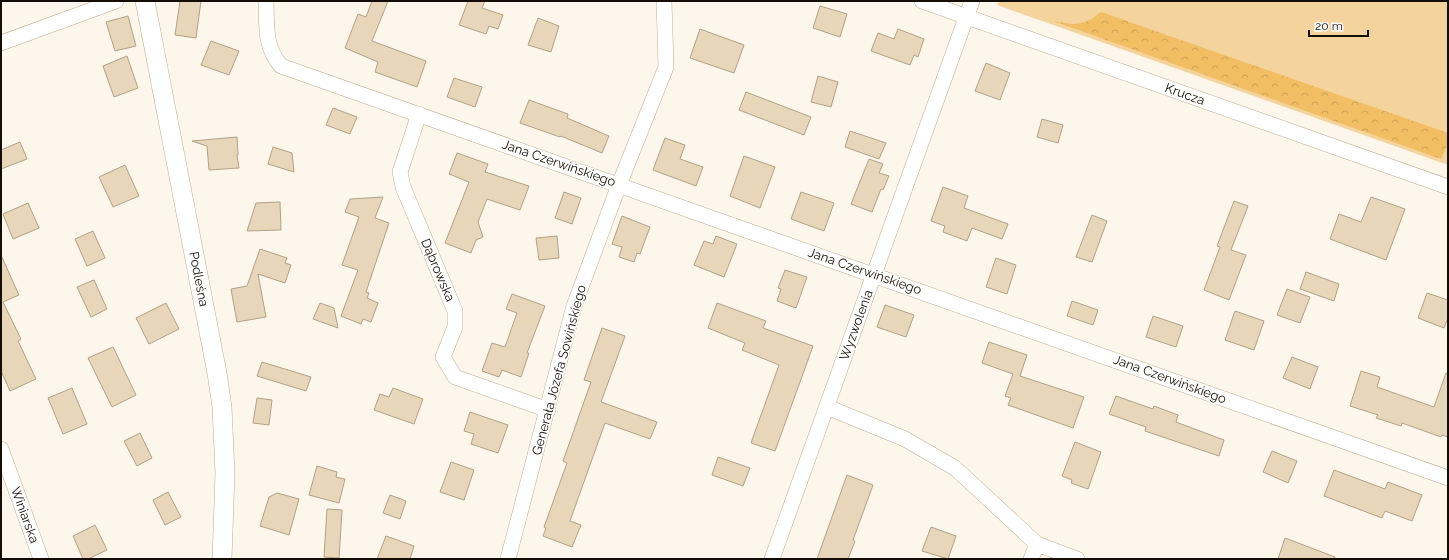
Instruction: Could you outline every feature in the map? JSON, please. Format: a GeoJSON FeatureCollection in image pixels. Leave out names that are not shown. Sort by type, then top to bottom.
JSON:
{"type":"FeatureCollection","features":[{"type":"Feature","properties":{"kind":"street"},"geometry":{"type":"LineString","coordinates":[[1,43],[116,1]]}},
{"type":"Feature","properties":{"kind":"street","name":"Podleśna"},"geometry":{"type":"LineString","coordinates":[[145,1],[220,394],[225,473],[222,559]]}},
{"type":"Feature","properties":{"kind":"street","name":"Jana Czerwińskiego"},"geometry":{"type":"LineString","coordinates":[[266,1],[268,44],[272,55],[281,66],[1448,478]]}},
{"type":"Feature","properties":{"kind":"street","name":"Generała Józefa Sowińskiego"},"geometry":{"type":"LineString","coordinates":[[508,559],[574,306],[619,185],[666,67],[664,1]]}},
{"type":"Feature","properties":{"kind":"street","name":"Krucza"},"geometry":{"type":"LineString","coordinates":[[922,1],[1448,187]]}},
{"type":"Feature","properties":{"kind":"street","name":"Wyzwolenia"},"geometry":{"type":"LineString","coordinates":[[772,559],[972,1]]}},
{"type":"Feature","properties":{"kind":"street","name":"Dąbrowska"},"geometry":{"type":"LineString","coordinates":[[419,114],[400,172],[403,186],[455,311],[455,327],[443,357],[455,377],[548,410]]}},
{"type":"Feature","properties":{"kind":"street"},"geometry":{"type":"LineString","coordinates":[[827,407],[905,439],[955,468],[1036,544],[1077,559]]}},
{"type":"Feature","properties":{"kind":"street","name":"Winiarska"},"geometry":{"type":"LineString","coordinates":[[1,449],[41,559]]}},
{"type":"Feature","properties":{"kind":"street"},"geometry":{"type":"LineString","coordinates":[[1031,559],[1036,544]]}},
{"type":"Feature","properties":{"kind":"shaded area"},"geometry":{"type":"Polygon","coordinates":[[[999,1],[1448,1],[1448,165],[997,5],[999,1]]]}},
{"type":"Feature","properties":{"kind":"green space"},"geometry":{"type":"Polygon","coordinates":[[[1101,12],[1448,133],[1448,144],[1441,159],[1053,21],[1078,24],[1095,17],[1101,12]]]}},
{"type":"Feature","properties":{"kind":"building"},"geometry":{"type":"Polygon","coordinates":[[[180,1],[201,1],[196,38],[175,35],[180,1]]]}},
{"type":"Feature","properties":{"kind":"building"},"geometry":{"type":"Polygon","coordinates":[[[372,1],[388,1],[372,41],[426,61],[417,87],[375,72],[378,62],[345,48],[358,14],[366,17],[372,1]]]}},
{"type":"Feature","properties":{"kind":"building"},"geometry":{"type":"Polygon","coordinates":[[[468,1],[485,1],[482,8],[503,15],[498,29],[489,26],[486,34],[459,25],[468,1]]]}},
{"type":"Feature","properties":{"kind":"building"},"geometry":{"type":"Polygon","coordinates":[[[820,6],[847,14],[840,37],[813,28],[820,6]]]}},
{"type":"Feature","properties":{"kind":"building"},"geometry":{"type":"Polygon","coordinates":[[[128,16],[136,46],[115,51],[106,22],[128,16]]]}},
{"type":"Feature","properties":{"kind":"building"},"geometry":{"type":"Polygon","coordinates":[[[538,18],[559,26],[551,52],[528,45],[538,18]]]}},
{"type":"Feature","properties":{"kind":"building"},"geometry":{"type":"Polygon","coordinates":[[[700,29],[744,45],[734,73],[690,58],[700,29]]]}},
{"type":"Feature","properties":{"kind":"building"},"geometry":{"type":"Polygon","coordinates":[[[898,29],[924,39],[918,57],[914,55],[910,65],[871,51],[878,33],[894,39],[898,29]]]}},
{"type":"Feature","properties":{"kind":"building"},"geometry":{"type":"Polygon","coordinates":[[[211,41],[239,51],[229,75],[201,65],[211,41]]]}},
{"type":"Feature","properties":{"kind":"building"},"geometry":{"type":"Polygon","coordinates":[[[127,56],[138,88],[114,97],[103,66],[127,56]]]}},
{"type":"Feature","properties":{"kind":"building"},"geometry":{"type":"Polygon","coordinates":[[[986,63],[1010,73],[1000,100],[975,91],[986,63]]]}},
{"type":"Feature","properties":{"kind":"building"},"geometry":{"type":"Polygon","coordinates":[[[818,76],[838,82],[831,107],[811,102],[818,76]]]}},
{"type":"Feature","properties":{"kind":"building"},"geometry":{"type":"Polygon","coordinates":[[[454,78],[482,87],[475,107],[447,97],[454,78]]]}},
{"type":"Feature","properties":{"kind":"building"},"geometry":{"type":"Polygon","coordinates":[[[746,92],[811,117],[804,135],[739,110],[746,92]]]}},
{"type":"Feature","properties":{"kind":"building"},"geometry":{"type":"Polygon","coordinates":[[[529,100],[568,114],[567,118],[609,136],[602,153],[561,136],[560,137],[520,123],[529,100]]]}},
{"type":"Feature","properties":{"kind":"building"},"geometry":{"type":"Polygon","coordinates":[[[333,108],[357,117],[350,134],[326,125],[333,108]]]}},
{"type":"Feature","properties":{"kind":"building"},"geometry":{"type":"Polygon","coordinates":[[[1042,119],[1063,125],[1058,143],[1037,137],[1042,119]]]}},
{"type":"Feature","properties":{"kind":"building"},"geometry":{"type":"Polygon","coordinates":[[[850,131],[886,143],[879,159],[845,147],[850,131]]]}},
{"type":"Feature","properties":{"kind":"building"},"geometry":{"type":"Polygon","coordinates":[[[237,137],[239,168],[209,170],[207,146],[192,141],[237,137]]]}},
{"type":"Feature","properties":{"kind":"building"},"geometry":{"type":"Polygon","coordinates":[[[665,138],[685,145],[680,159],[703,167],[696,186],[653,170],[665,138]]]}},
{"type":"Feature","properties":{"kind":"building"},"geometry":{"type":"Polygon","coordinates":[[[20,142],[27,159],[1,169],[1,150],[20,142]]]}},
{"type":"Feature","properties":{"kind":"building"},"geometry":{"type":"Polygon","coordinates":[[[273,147],[292,153],[294,172],[268,164],[273,147]]]}},
{"type":"Feature","properties":{"kind":"building"},"geometry":{"type":"Polygon","coordinates":[[[457,153],[488,164],[485,172],[529,186],[520,210],[487,199],[478,222],[483,237],[476,240],[471,253],[445,243],[469,182],[449,174],[457,153]]]}},
{"type":"Feature","properties":{"kind":"building"},"geometry":{"type":"Polygon","coordinates":[[[744,156],[775,167],[760,208],[730,196],[744,156]]]}},
{"type":"Feature","properties":{"kind":"building"},"geometry":{"type":"Polygon","coordinates":[[[869,159],[883,164],[879,173],[889,176],[883,190],[881,189],[872,212],[851,204],[869,159]]]}},
{"type":"Feature","properties":{"kind":"building"},"geometry":{"type":"Polygon","coordinates":[[[125,165],[139,196],[113,207],[99,177],[125,165]]]}},
{"type":"Feature","properties":{"kind":"building"},"geometry":{"type":"Polygon","coordinates":[[[943,187],[968,196],[964,208],[1008,224],[1002,239],[972,228],[967,241],[943,232],[945,226],[931,221],[943,187]]]}},
{"type":"Feature","properties":{"kind":"building"},"geometry":{"type":"Polygon","coordinates":[[[564,192],[581,198],[572,224],[555,218],[564,192]]]}},
{"type":"Feature","properties":{"kind":"building"},"geometry":{"type":"Polygon","coordinates":[[[801,192],[834,203],[824,231],[791,219],[801,192]]]}},
{"type":"Feature","properties":{"kind":"building"},"geometry":{"type":"Polygon","coordinates":[[[383,197],[375,218],[389,223],[366,292],[369,293],[367,298],[378,303],[371,322],[363,319],[361,324],[341,316],[358,270],[342,265],[359,217],[345,212],[350,199],[383,197]]]}},
{"type":"Feature","properties":{"kind":"building"},"geometry":{"type":"Polygon","coordinates":[[[1371,197],[1405,209],[1386,260],[1330,239],[1339,214],[1361,222],[1371,197]]]}},
{"type":"Feature","properties":{"kind":"building"},"geometry":{"type":"Polygon","coordinates":[[[1234,201],[1248,206],[1231,250],[1246,255],[1229,300],[1204,290],[1220,247],[1217,246],[1234,201]]]}},
{"type":"Feature","properties":{"kind":"building"},"geometry":{"type":"Polygon","coordinates":[[[280,202],[281,230],[247,231],[256,203],[280,202]]]}},
{"type":"Feature","properties":{"kind":"building"},"geometry":{"type":"Polygon","coordinates":[[[28,203],[39,228],[13,239],[3,214],[28,203]]]}},
{"type":"Feature","properties":{"kind":"building"},"geometry":{"type":"Polygon","coordinates":[[[1092,215],[1107,221],[1092,262],[1076,257],[1092,215]]]}},
{"type":"Feature","properties":{"kind":"building"},"geometry":{"type":"Polygon","coordinates":[[[622,216],[650,227],[640,254],[637,253],[634,262],[619,257],[622,247],[612,244],[622,216]]]}},
{"type":"Feature","properties":{"kind":"building"},"geometry":{"type":"Polygon","coordinates":[[[93,231],[105,258],[87,266],[75,239],[93,231]]]}},
{"type":"Feature","properties":{"kind":"building"},"geometry":{"type":"Polygon","coordinates":[[[557,236],[559,258],[539,260],[536,238],[557,236]]]}},
{"type":"Feature","properties":{"kind":"building"},"geometry":{"type":"Polygon","coordinates":[[[716,236],[737,244],[724,277],[694,265],[704,241],[713,244],[716,236]]]}},
{"type":"Feature","properties":{"kind":"building"},"geometry":{"type":"Polygon","coordinates":[[[260,249],[287,258],[285,263],[291,265],[285,283],[258,274],[266,317],[237,322],[231,289],[247,286],[260,249]]]}},
{"type":"Feature","properties":{"kind":"building"},"geometry":{"type":"Polygon","coordinates":[[[1,255],[19,295],[3,302],[21,339],[18,341],[36,379],[10,391],[1,371],[1,255]]]}},
{"type":"Feature","properties":{"kind":"building"},"geometry":{"type":"Polygon","coordinates":[[[996,258],[1016,265],[1007,294],[986,287],[996,258]]]}},
{"type":"Feature","properties":{"kind":"building"},"geometry":{"type":"Polygon","coordinates":[[[785,270],[807,277],[796,308],[777,301],[781,289],[778,288],[785,270]]]}},
{"type":"Feature","properties":{"kind":"building"},"geometry":{"type":"Polygon","coordinates":[[[1306,272],[1339,284],[1334,301],[1300,289],[1306,272]]]}},
{"type":"Feature","properties":{"kind":"building"},"geometry":{"type":"Polygon","coordinates":[[[94,280],[107,309],[91,317],[77,287],[94,280]]]}},
{"type":"Feature","properties":{"kind":"building"},"geometry":{"type":"Polygon","coordinates":[[[1287,289],[1310,297],[1300,323],[1277,315],[1287,289]]]}},
{"type":"Feature","properties":{"kind":"building"},"geometry":{"type":"Polygon","coordinates":[[[1427,293],[1448,300],[1448,318],[1444,328],[1418,318],[1427,293]]]}},
{"type":"Feature","properties":{"kind":"building"},"geometry":{"type":"Polygon","coordinates":[[[512,294],[545,306],[527,353],[529,353],[521,377],[502,370],[499,377],[482,371],[492,343],[505,347],[517,313],[506,309],[512,294]]]}},
{"type":"Feature","properties":{"kind":"building"},"geometry":{"type":"Polygon","coordinates":[[[1072,301],[1098,310],[1093,325],[1067,316],[1072,301]]]}},
{"type":"Feature","properties":{"kind":"building"},"geometry":{"type":"Polygon","coordinates":[[[166,303],[179,329],[149,344],[136,318],[166,303]]]}},
{"type":"Feature","properties":{"kind":"building"},"geometry":{"type":"Polygon","coordinates":[[[320,303],[334,308],[338,328],[313,319],[320,303]]]}},
{"type":"Feature","properties":{"kind":"building"},"geometry":{"type":"Polygon","coordinates":[[[717,303],[766,321],[763,328],[813,346],[775,451],[751,443],[779,365],[742,350],[745,343],[708,328],[717,303]]]}},
{"type":"Feature","properties":{"kind":"building"},"geometry":{"type":"Polygon","coordinates":[[[885,305],[914,315],[906,337],[877,327],[885,305]]]}},
{"type":"Feature","properties":{"kind":"building"},"geometry":{"type":"Polygon","coordinates":[[[1235,311],[1264,321],[1254,350],[1225,340],[1235,311]]]}},
{"type":"Feature","properties":{"kind":"building"},"geometry":{"type":"Polygon","coordinates":[[[1153,316],[1183,326],[1176,347],[1146,337],[1153,316]]]}},
{"type":"Feature","properties":{"kind":"building"},"geometry":{"type":"Polygon","coordinates":[[[602,328],[625,336],[601,402],[657,422],[650,439],[605,423],[570,521],[581,525],[572,547],[543,536],[546,528],[544,527],[567,463],[563,461],[591,382],[584,380],[602,328]]]}},
{"type":"Feature","properties":{"kind":"building"},"geometry":{"type":"Polygon","coordinates":[[[989,342],[1027,355],[1020,376],[1084,397],[1073,428],[1008,405],[1011,398],[1005,396],[1013,374],[982,363],[989,342]]]}},
{"type":"Feature","properties":{"kind":"building"},"geometry":{"type":"Polygon","coordinates":[[[113,347],[136,395],[112,407],[88,358],[113,347]]]}},
{"type":"Feature","properties":{"kind":"building"},"geometry":{"type":"Polygon","coordinates":[[[1292,357],[1318,367],[1310,389],[1283,378],[1292,357]]]}},
{"type":"Feature","properties":{"kind":"building"},"geometry":{"type":"Polygon","coordinates":[[[262,362],[311,377],[306,391],[257,376],[262,362]]]}},
{"type":"Feature","properties":{"kind":"building"},"geometry":{"type":"Polygon","coordinates":[[[1361,371],[1380,377],[1377,387],[1434,407],[1446,373],[1448,374],[1448,437],[1442,435],[1441,437],[1402,423],[1401,426],[1376,418],[1378,415],[1350,406],[1361,371]]]}},
{"type":"Feature","properties":{"kind":"building"},"geometry":{"type":"Polygon","coordinates":[[[72,388],[87,424],[63,434],[48,398],[72,388]]]}},
{"type":"Feature","properties":{"kind":"building"},"geometry":{"type":"Polygon","coordinates":[[[393,388],[423,399],[414,424],[374,410],[380,394],[389,397],[393,388]]]}},
{"type":"Feature","properties":{"kind":"building"},"geometry":{"type":"Polygon","coordinates":[[[1116,396],[1153,409],[1154,406],[1178,415],[1176,422],[1224,440],[1219,456],[1145,431],[1146,427],[1109,414],[1116,396]]]}},
{"type":"Feature","properties":{"kind":"building"},"geometry":{"type":"Polygon","coordinates":[[[257,398],[272,400],[269,425],[253,423],[257,398]]]}},
{"type":"Feature","properties":{"kind":"building"},"geometry":{"type":"Polygon","coordinates":[[[470,412],[508,425],[498,453],[471,444],[474,434],[464,431],[470,412]]]}},
{"type":"Feature","properties":{"kind":"building"},"geometry":{"type":"Polygon","coordinates":[[[140,433],[152,458],[137,466],[124,441],[140,433]]]}},
{"type":"Feature","properties":{"kind":"building"},"geometry":{"type":"Polygon","coordinates":[[[1075,442],[1101,452],[1088,489],[1071,483],[1072,480],[1062,476],[1075,442]]]}},
{"type":"Feature","properties":{"kind":"building"},"geometry":{"type":"Polygon","coordinates":[[[1272,451],[1297,461],[1288,483],[1263,472],[1272,451]]]}},
{"type":"Feature","properties":{"kind":"building"},"geometry":{"type":"Polygon","coordinates":[[[718,457],[750,468],[743,486],[712,475],[718,457]]]}},
{"type":"Feature","properties":{"kind":"building"},"geometry":{"type":"Polygon","coordinates":[[[451,462],[474,470],[464,500],[440,492],[451,462]]]}},
{"type":"Feature","properties":{"kind":"building"},"geometry":{"type":"Polygon","coordinates":[[[317,466],[337,472],[336,477],[345,479],[339,503],[309,495],[317,466]]]}},
{"type":"Feature","properties":{"kind":"building"},"geometry":{"type":"Polygon","coordinates":[[[1334,470],[1385,489],[1388,482],[1422,495],[1412,521],[1385,511],[1382,518],[1324,496],[1334,470]]]}},
{"type":"Feature","properties":{"kind":"building"},"geometry":{"type":"Polygon","coordinates":[[[847,475],[873,485],[853,540],[855,541],[848,559],[817,559],[847,475]]]}},
{"type":"Feature","properties":{"kind":"building"},"geometry":{"type":"Polygon","coordinates":[[[168,492],[181,517],[165,525],[153,500],[168,492]]]}},
{"type":"Feature","properties":{"kind":"building"},"geometry":{"type":"Polygon","coordinates":[[[277,493],[299,499],[289,535],[260,526],[269,497],[277,493]]]}},
{"type":"Feature","properties":{"kind":"building"},"geometry":{"type":"Polygon","coordinates":[[[390,495],[406,501],[400,519],[383,513],[390,495]]]}},
{"type":"Feature","properties":{"kind":"building"},"geometry":{"type":"Polygon","coordinates":[[[327,509],[342,510],[339,558],[324,557],[327,509]]]}},
{"type":"Feature","properties":{"kind":"building"},"geometry":{"type":"Polygon","coordinates":[[[95,525],[107,550],[88,559],[83,559],[73,536],[95,525]]]}},
{"type":"Feature","properties":{"kind":"building"},"geometry":{"type":"Polygon","coordinates":[[[931,527],[956,536],[948,559],[922,551],[931,527]]]}},
{"type":"Feature","properties":{"kind":"building"},"geometry":{"type":"Polygon","coordinates":[[[386,536],[414,546],[410,559],[377,559],[386,536]]]}},
{"type":"Feature","properties":{"kind":"building"},"geometry":{"type":"Polygon","coordinates":[[[1285,538],[1335,557],[1335,559],[1278,559],[1285,538]]]}}]}
